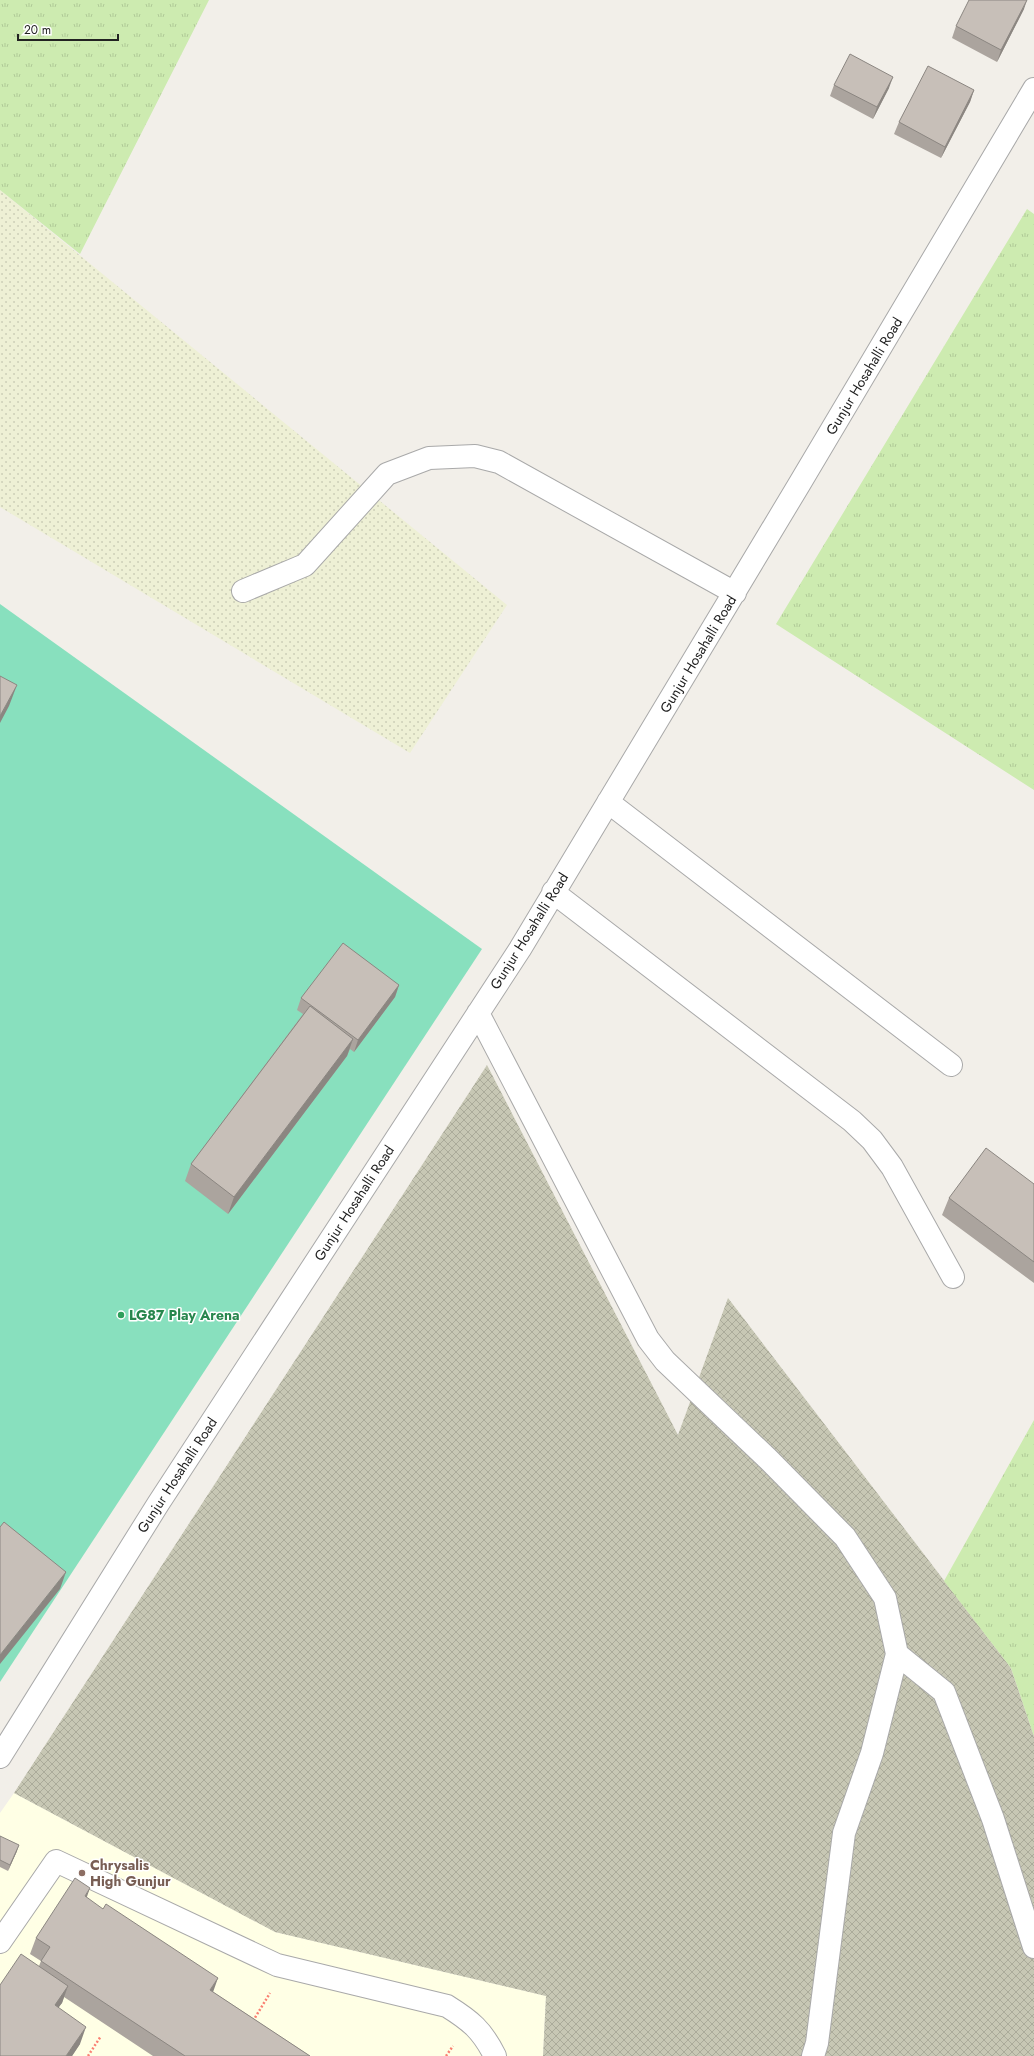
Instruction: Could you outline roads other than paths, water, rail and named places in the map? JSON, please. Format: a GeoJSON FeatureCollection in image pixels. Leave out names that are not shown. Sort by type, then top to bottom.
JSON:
{"type":"FeatureCollection","features":[{"type":"Feature","properties":{"kind":"street","name":"Gunjur Hosahalli Road"},"geometry":{"type":"LineString","coordinates":[[0,1757],[158,1504],[478,1013],[735,593],[1034,89]]}},
{"type":"Feature","properties":{"kind":"street"},"geometry":{"type":"LineString","coordinates":[[243,590],[305,565],[387,474],[428,458],[475,456],[500,462],[735,593]]}},
{"type":"Feature","properties":{"kind":"street"},"geometry":{"type":"LineString","coordinates":[[608,802],[951,1065]]}},
{"type":"Feature","properties":{"kind":"street"},"geometry":{"type":"LineString","coordinates":[[553,892],[852,1121],[872,1140],[892,1166],[953,1277]]}},
{"type":"Feature","properties":{"kind":"street"},"geometry":{"type":"LineString","coordinates":[[478,1013],[648,1339],[665,1361],[768,1459],[845,1537],[885,1598],[897,1654],[872,1753],[844,1833],[817,2043],[813,2056]]}},
{"type":"Feature","properties":{"kind":"street"},"geometry":{"type":"LineString","coordinates":[[897,1654],[944,1692],[993,1819],[1034,1947]]}},
{"type":"Feature","properties":{"kind":"street"},"geometry":{"type":"LineString","coordinates":[[0,1942],[56,1860],[278,1965],[447,2006],[470,2020],[487,2040],[495,2056]]}},
{"type":"Feature","properties":{"kind":"place","name":"LG87 Play Arena"},"geometry":{"type":"Point","coordinates":[121,1315]}},
{"type":"Feature","properties":{"kind":"place","name":"Chrysalis High Gunjur"},"geometry":{"type":"Point","coordinates":[82,1873]}}]}
